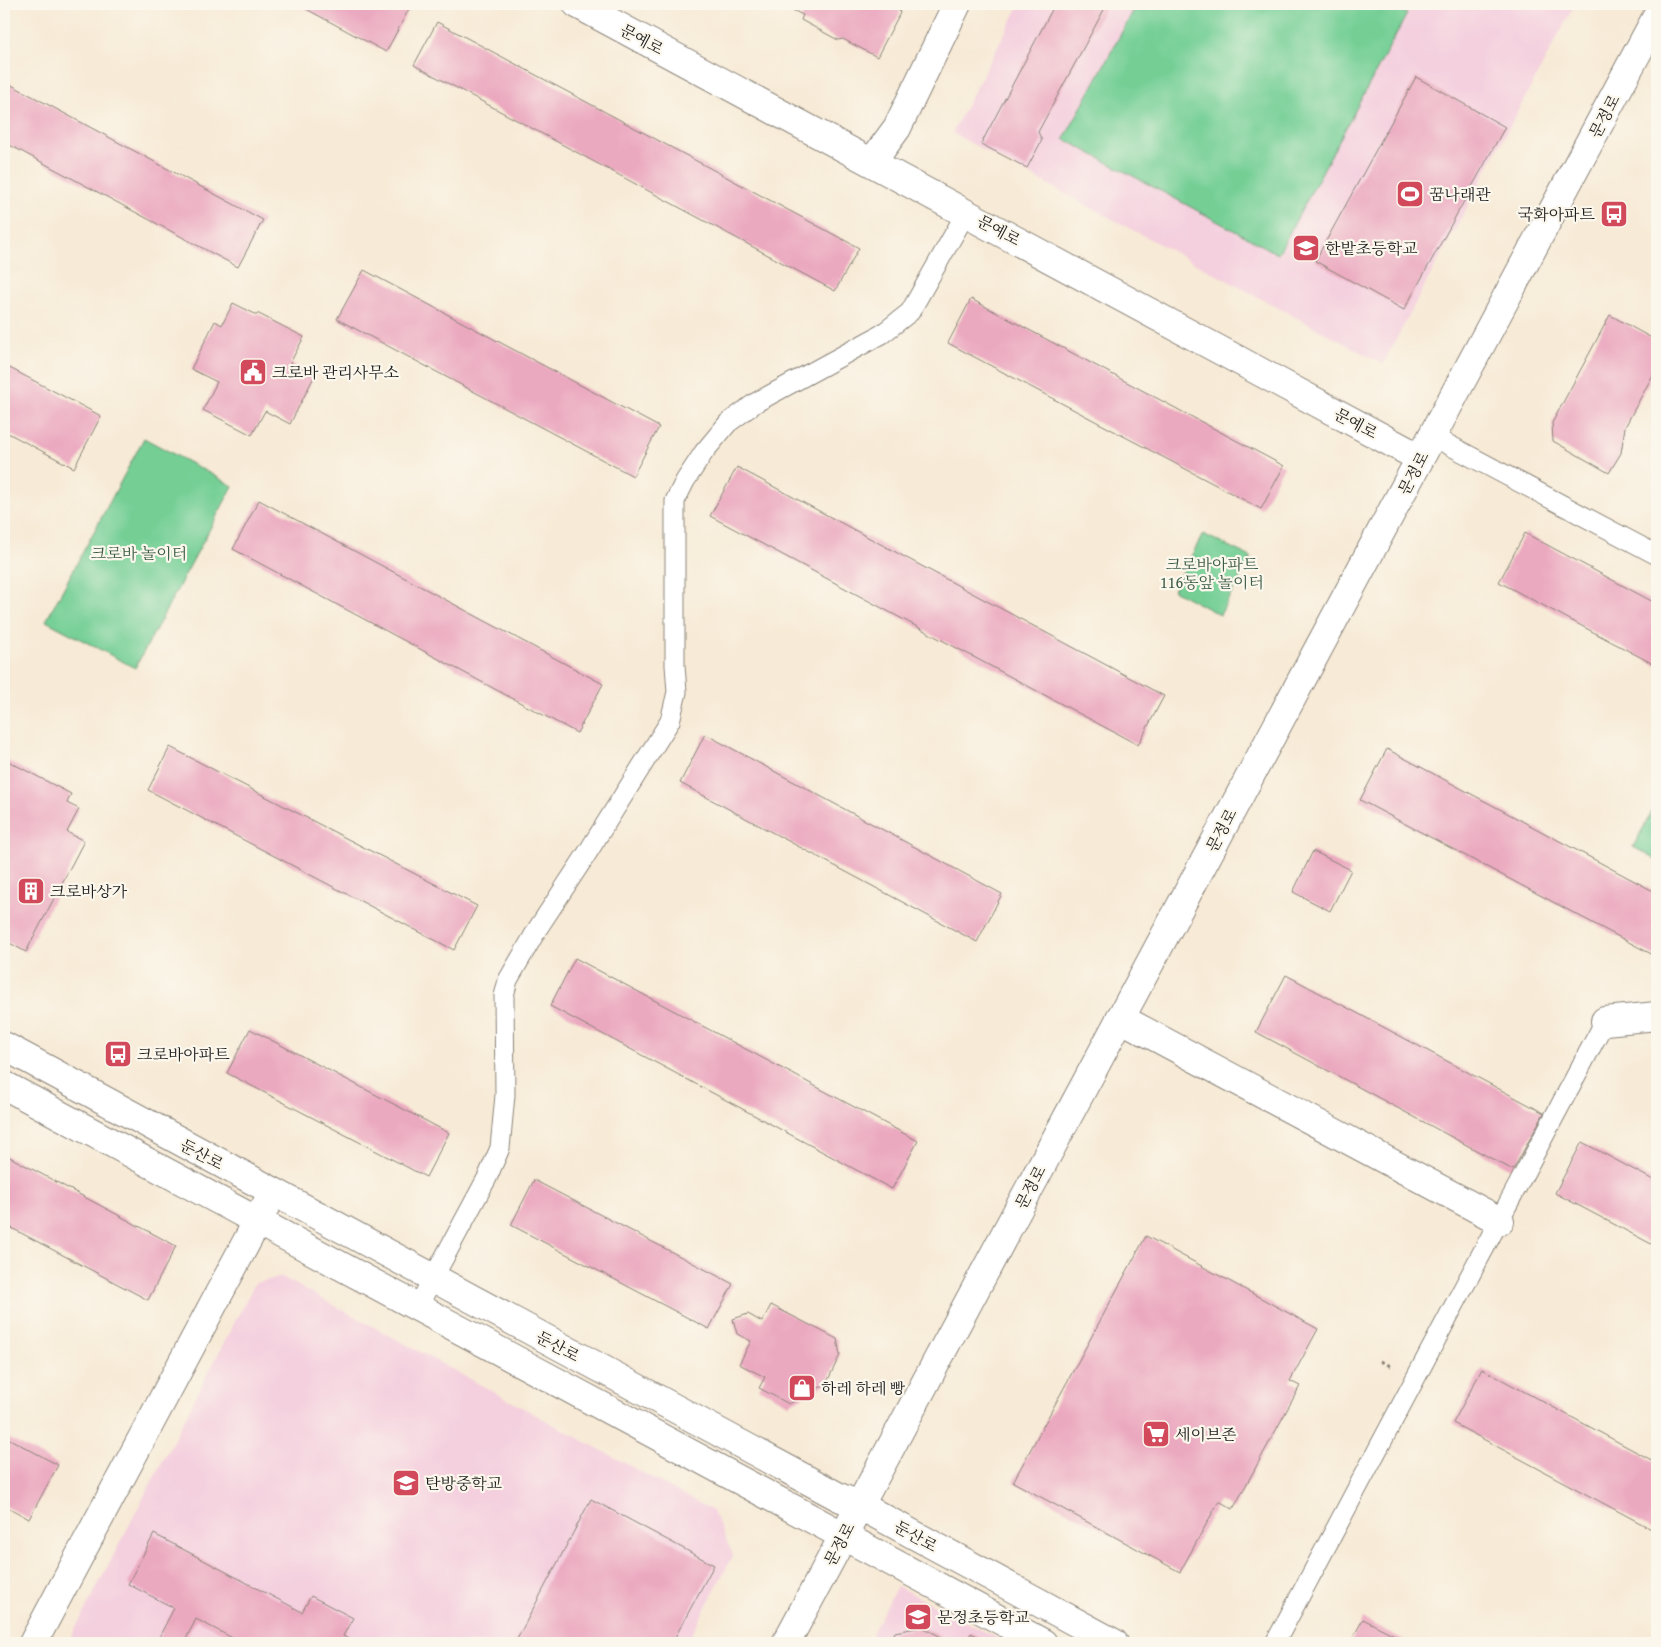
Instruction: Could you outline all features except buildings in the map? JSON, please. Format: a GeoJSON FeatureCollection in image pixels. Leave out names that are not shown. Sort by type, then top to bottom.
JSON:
{"type":"FeatureCollection","features":[{"type":"Feature","properties":{"kind":"main road","name":"문예로"},"geometry":{"type":"LineString","coordinates":[[577,4],[966,213],[1426,447]]}},
{"type":"Feature","properties":{"kind":"main road"},"geometry":{"type":"LineString","coordinates":[[872,162],[897,128],[957,4]]}},
{"type":"Feature","properties":{"kind":"main road","name":"문정로"},"geometry":{"type":"LineString","coordinates":[[786,1643],[1657,16]]}},
{"type":"Feature","properties":{"kind":"main road"},"geometry":{"type":"LineString","coordinates":[[1605,1021],[1657,1016]]}},
{"type":"Feature","properties":{"kind":"main road"},"geometry":{"type":"LineString","coordinates":[[1120,1018],[1500,1221]]}},
{"type":"Feature","properties":{"kind":"main road","name":"둔산로"},"geometry":{"type":"LineString","coordinates":[[4,1046],[839,1497],[1114,1643]]}},
{"type":"Feature","properties":{"kind":"main road","name":"둔산로"},"geometry":{"type":"LineString","coordinates":[[4,1085],[1043,1643]]}},
{"type":"Feature","properties":{"kind":"main road"},"geometry":{"type":"LineString","coordinates":[[33,1643],[273,1192]]}},
{"type":"Feature","properties":{"kind":"lane"},"geometry":{"type":"LineString","coordinates":[[417,1308],[488,1178],[500,1148],[505,1095],[504,996],[508,980],[538,928],[670,721],[677,692],[675,501],[704,452],[728,423],[755,403],[882,334],[910,312],[966,213]]}},
{"type":"Feature","properties":{"kind":"lane"},"geometry":{"type":"LineString","coordinates":[[1426,447],[1657,556]]}},
{"type":"Feature","properties":{"kind":"lane"},"geometry":{"type":"LineString","coordinates":[[1276,1643],[1605,1021]]}},
{"type":"Feature","properties":{"kind":"shaded area","name":"한밭초등학교"},"geometry":{"type":"Polygon","coordinates":[[[1020,4],[1575,4],[1383,364],[952,133],[1020,4]]]}},
{"type":"Feature","properties":{"kind":"shaded area","name":"탄방중학교"},"geometry":{"type":"Polygon","coordinates":[[[282,1277],[713,1511],[733,1555],[687,1643],[68,1643],[255,1283],[282,1277]]]}},
{"type":"Feature","properties":{"kind":"shaded area","name":"문정초등학교"},"geometry":{"type":"Polygon","coordinates":[[[897,1586],[1006,1643],[867,1643],[897,1586]]]}},
{"type":"Feature","properties":{"kind":"green space"},"geometry":{"type":"Polygon","coordinates":[[[1137,4],[1388,4],[1407,14],[1278,254],[1064,139],[1137,4]]]}},
{"type":"Feature","properties":{"kind":"green space","name":"크로바 놀이터"},"geometry":{"type":"Polygon","coordinates":[[[144,438],[233,486],[135,668],[46,621],[144,438]]]}},
{"type":"Feature","properties":{"kind":"green space","name":"크로바아파트 116동앞 놀이터"},"geometry":{"type":"Polygon","coordinates":[[[1203,534],[1251,557],[1220,615],[1173,590],[1203,534]]]}},
{"type":"Feature","properties":{"kind":"green space"},"geometry":{"type":"Polygon","coordinates":[[[1657,802],[1657,860],[1633,847],[1657,802]]]}},
{"type":"Feature","properties":{"kind":"place","name":"꿈나래관"},"geometry":{"type":"Point","coordinates":[1410,194]}},
{"type":"Feature","properties":{"kind":"place","name":"국화아파트"},"geometry":{"type":"Point","coordinates":[1614,214]}},
{"type":"Feature","properties":{"kind":"place","name":"한밭초등학교"},"geometry":{"type":"Point","coordinates":[1306,248]}},
{"type":"Feature","properties":{"kind":"place","name":"크로바 관리사무소"},"geometry":{"type":"Point","coordinates":[253,372]}},
{"type":"Feature","properties":{"kind":"place","name":"크로바상가"},"geometry":{"type":"Point","coordinates":[31,891]}},
{"type":"Feature","properties":{"kind":"place","name":"크로바아파트"},"geometry":{"type":"Point","coordinates":[118,1054]}},
{"type":"Feature","properties":{"kind":"place","name":"하레 하레 빵"},"geometry":{"type":"Point","coordinates":[802,1388]}},
{"type":"Feature","properties":{"kind":"place","name":"세이브존"},"geometry":{"type":"Point","coordinates":[1156,1434]}},
{"type":"Feature","properties":{"kind":"place","name":"탄방중학교"},"geometry":{"type":"Point","coordinates":[406,1483]}},
{"type":"Feature","properties":{"kind":"place","name":"문정초등학교"},"geometry":{"type":"Point","coordinates":[918,1617]}}]}
